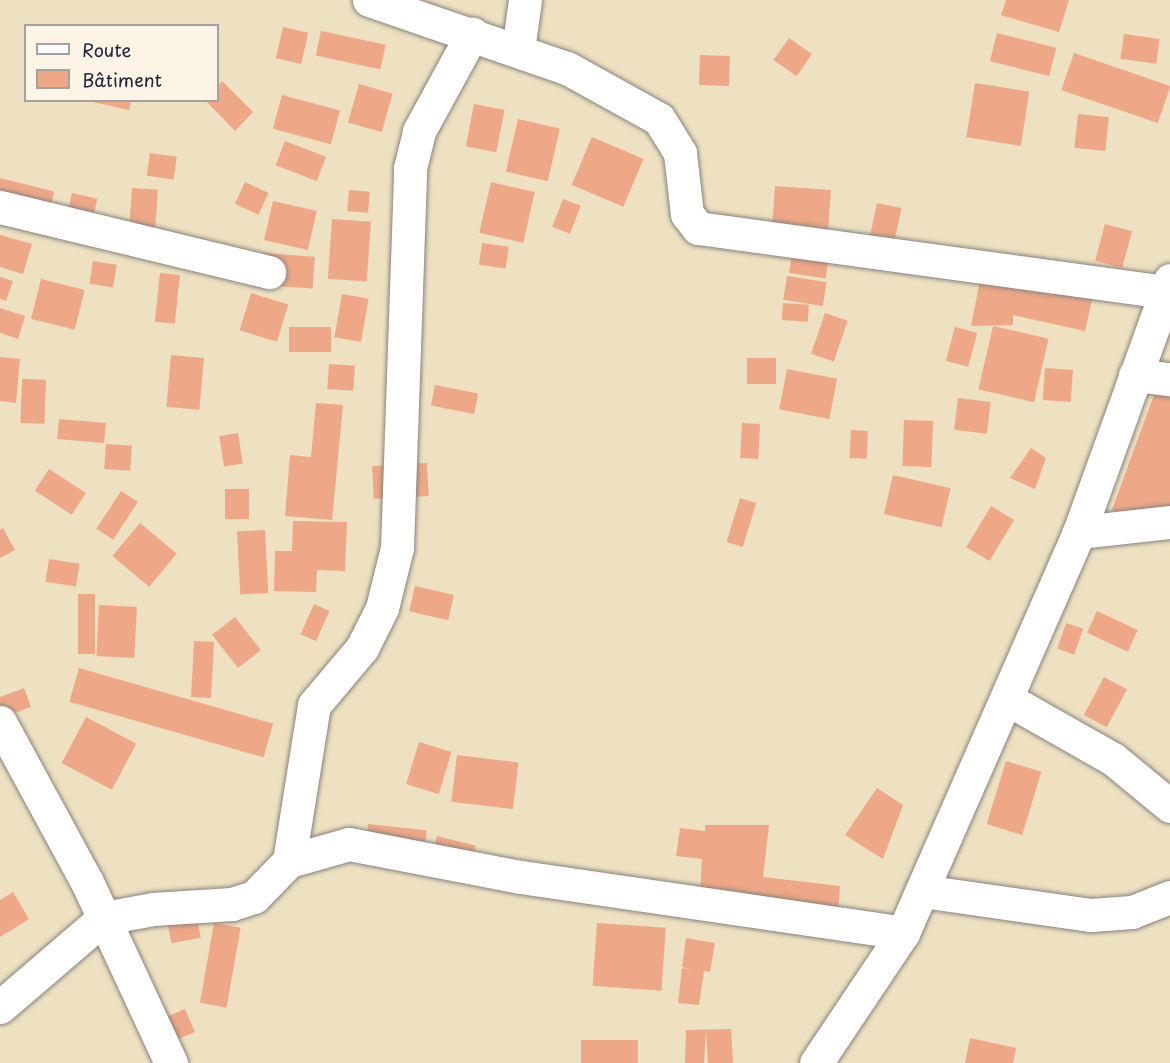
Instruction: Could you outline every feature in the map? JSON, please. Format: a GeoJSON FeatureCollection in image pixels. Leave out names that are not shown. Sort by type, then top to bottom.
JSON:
{"type":"FeatureCollection","features":[{"type":"Feature","properties":{"kind":"street"},"geometry":{"type":"LineString","coordinates":[[369,0],[567,68],[659,119],[680,153],[687,214],[698,228],[1167,286],[1079,531],[922,891],[903,933],[819,1062]]}},
{"type":"Feature","properties":{"kind":"street"},"geometry":{"type":"LineString","coordinates":[[518,50],[525,0]]}},
{"type":"Feature","properties":{"kind":"street"},"geometry":{"type":"LineString","coordinates":[[289,861],[315,705],[362,648],[382,608],[397,548],[410,168],[419,131],[472,34]]}},
{"type":"Feature","properties":{"kind":"street"},"geometry":{"type":"LineString","coordinates":[[0,207],[269,272]]}},
{"type":"Feature","properties":{"kind":"street"},"geometry":{"type":"LineString","coordinates":[[1135,375],[1170,379]]}},
{"type":"Feature","properties":{"kind":"street"},"geometry":{"type":"LineString","coordinates":[[1079,531],[1170,522]]}},
{"type":"Feature","properties":{"kind":"street"},"geometry":{"type":"LineString","coordinates":[[1007,699],[1113,759],[1170,806]]}},
{"type":"Feature","properties":{"kind":"street"},"geometry":{"type":"LineString","coordinates":[[0,722],[104,918],[171,1063]]}},
{"type":"Feature","properties":{"kind":"street"},"geometry":{"type":"LineString","coordinates":[[0,1007],[104,918],[153,909],[232,904],[254,897],[289,861],[349,844],[521,877],[903,933]]}},
{"type":"Feature","properties":{"kind":"street"},"geometry":{"type":"LineString","coordinates":[[922,891],[1091,915],[1132,912],[1170,897]]}},
{"type":"Feature","properties":{"kind":"building"},"geometry":{"type":"Polygon","coordinates":[[[1006,0],[1069,0],[1059,32],[1001,15],[1006,0]]]}},
{"type":"Feature","properties":{"kind":"building"},"geometry":{"type":"Polygon","coordinates":[[[283,27],[308,33],[301,64],[276,58],[283,27]]]}},
{"type":"Feature","properties":{"kind":"building"},"geometry":{"type":"Polygon","coordinates":[[[321,31],[386,45],[380,69],[316,55],[321,31]]]}},
{"type":"Feature","properties":{"kind":"building"},"geometry":{"type":"Polygon","coordinates":[[[997,33],[1056,48],[1049,76],[990,61],[997,33]]]}},
{"type":"Feature","properties":{"kind":"building"},"geometry":{"type":"Polygon","coordinates":[[[1124,34],[1160,39],[1156,64],[1121,59],[1124,34]]]}},
{"type":"Feature","properties":{"kind":"building"},"geometry":{"type":"Polygon","coordinates":[[[789,38],[812,54],[796,76],[774,60],[789,38]]]}},
{"type":"Feature","properties":{"kind":"building"},"geometry":{"type":"Polygon","coordinates":[[[1074,53],[1170,86],[1158,123],[1061,90],[1074,53]]]}},
{"type":"Feature","properties":{"kind":"building"},"geometry":{"type":"Polygon","coordinates":[[[700,55],[730,56],[729,86],[699,85],[700,55]]]}},
{"type":"Feature","properties":{"kind":"building"},"geometry":{"type":"Polygon","coordinates":[[[222,81],[253,112],[235,131],[207,102],[219,102],[219,85],[222,81]]]}},
{"type":"Feature","properties":{"kind":"building"},"geometry":{"type":"Polygon","coordinates":[[[975,83],[1029,92],[1021,146],[966,137],[975,83]]]}},
{"type":"Feature","properties":{"kind":"building"},"geometry":{"type":"Polygon","coordinates":[[[359,84],[393,94],[382,132],[348,122],[359,84]]]}},
{"type":"Feature","properties":{"kind":"building"},"geometry":{"type":"Polygon","coordinates":[[[282,95],[340,111],[331,144],[273,129],[282,95]]]}},
{"type":"Feature","properties":{"kind":"building"},"geometry":{"type":"Polygon","coordinates":[[[93,102],[131,102],[129,110],[93,102]]]}},
{"type":"Feature","properties":{"kind":"building"},"geometry":{"type":"Polygon","coordinates":[[[474,104],[504,110],[496,152],[466,146],[474,104]]]}},
{"type":"Feature","properties":{"kind":"building"},"geometry":{"type":"Polygon","coordinates":[[[1078,114],[1109,117],[1105,151],[1074,148],[1078,114]]]}},
{"type":"Feature","properties":{"kind":"building"},"geometry":{"type":"Polygon","coordinates":[[[518,119],[560,129],[548,181],[506,172],[518,119]]]}},
{"type":"Feature","properties":{"kind":"building"},"geometry":{"type":"Polygon","coordinates":[[[592,137],[644,159],[623,207],[572,185],[592,137]]]}},
{"type":"Feature","properties":{"kind":"building"},"geometry":{"type":"Polygon","coordinates":[[[285,141],[326,157],[317,181],[276,165],[285,141]]]}},
{"type":"Feature","properties":{"kind":"building"},"geometry":{"type":"Polygon","coordinates":[[[150,153],[177,157],[174,180],[147,176],[150,153]]]}},
{"type":"Feature","properties":{"kind":"building"},"geometry":{"type":"Polygon","coordinates":[[[0,178],[54,192],[48,217],[0,205],[0,178]]]}},
{"type":"Feature","properties":{"kind":"building"},"geometry":{"type":"Polygon","coordinates":[[[245,182],[269,193],[258,215],[235,204],[245,182]]]}},
{"type":"Feature","properties":{"kind":"building"},"geometry":{"type":"Polygon","coordinates":[[[491,182],[535,192],[523,243],[479,233],[491,182]]]}},
{"type":"Feature","properties":{"kind":"building"},"geometry":{"type":"Polygon","coordinates":[[[775,186],[831,190],[827,244],[771,240],[775,186]]]}},
{"type":"Feature","properties":{"kind":"building"},"geometry":{"type":"Polygon","coordinates":[[[132,188],[158,190],[155,230],[129,228],[132,188]]]}},
{"type":"Feature","properties":{"kind":"building"},"geometry":{"type":"Polygon","coordinates":[[[349,190],[370,192],[368,213],[347,211],[349,190]]]}},
{"type":"Feature","properties":{"kind":"building"},"geometry":{"type":"Polygon","coordinates":[[[72,193],[97,199],[91,225],[66,219],[72,193]]]}},
{"type":"Feature","properties":{"kind":"building"},"geometry":{"type":"Polygon","coordinates":[[[563,199],[581,206],[570,234],[552,227],[563,199]]]}},
{"type":"Feature","properties":{"kind":"building"},"geometry":{"type":"Polygon","coordinates":[[[273,201],[317,211],[308,250],[264,240],[273,201]]]}},
{"type":"Feature","properties":{"kind":"building"},"geometry":{"type":"Polygon","coordinates":[[[877,203],[901,208],[892,251],[868,246],[877,203]]]}},
{"type":"Feature","properties":{"kind":"building"},"geometry":{"type":"Polygon","coordinates":[[[332,219],[371,222],[367,282],[328,279],[332,219]]]}},
{"type":"Feature","properties":{"kind":"building"},"geometry":{"type":"Polygon","coordinates":[[[1105,224],[1132,231],[1122,268],[1095,261],[1105,224]]]}},
{"type":"Feature","properties":{"kind":"building"},"geometry":{"type":"Polygon","coordinates":[[[0,235],[32,244],[23,274],[0,267],[0,235]]]}},
{"type":"Feature","properties":{"kind":"building"},"geometry":{"type":"Polygon","coordinates":[[[482,243],[509,247],[506,269],[479,265],[482,243]]]}},
{"type":"Feature","properties":{"kind":"building"},"geometry":{"type":"Polygon","coordinates":[[[262,253],[315,257],[313,289],[260,285],[262,253]]]}},
{"type":"Feature","properties":{"kind":"building"},"geometry":{"type":"Polygon","coordinates":[[[792,254],[829,260],[826,279],[789,273],[792,254]]]}},
{"type":"Feature","properties":{"kind":"building"},"geometry":{"type":"Polygon","coordinates":[[[93,261],[117,265],[113,287],[89,284],[93,261]]]}},
{"type":"Feature","properties":{"kind":"building"},"geometry":{"type":"Polygon","coordinates":[[[160,273],[180,275],[175,324],[155,322],[160,273]]]}},
{"type":"Feature","properties":{"kind":"building"},"geometry":{"type":"Polygon","coordinates":[[[787,276],[827,282],[823,306],[783,300],[787,276]]]}},
{"type":"Feature","properties":{"kind":"building"},"geometry":{"type":"Polygon","coordinates":[[[0,277],[13,281],[6,301],[0,299],[0,277]]]}},
{"type":"Feature","properties":{"kind":"building"},"geometry":{"type":"Polygon","coordinates":[[[41,279],[85,290],[75,330],[31,319],[41,279]]]}},
{"type":"Feature","properties":{"kind":"building"},"geometry":{"type":"Polygon","coordinates":[[[980,280],[1093,296],[1085,331],[1013,315],[1013,325],[971,326],[980,280]]]}},
{"type":"Feature","properties":{"kind":"building"},"geometry":{"type":"Polygon","coordinates":[[[251,293],[288,304],[277,342],[240,330],[251,293]]]}},
{"type":"Feature","properties":{"kind":"building"},"geometry":{"type":"Polygon","coordinates":[[[342,294],[369,299],[361,342],[334,337],[342,294]]]}},
{"type":"Feature","properties":{"kind":"building"},"geometry":{"type":"Polygon","coordinates":[[[783,303],[809,305],[808,322],[782,320],[783,303]]]}},
{"type":"Feature","properties":{"kind":"building"},"geometry":{"type":"Polygon","coordinates":[[[0,308],[25,316],[18,339],[0,333],[0,308]]]}},
{"type":"Feature","properties":{"kind":"building"},"geometry":{"type":"Polygon","coordinates":[[[825,313],[848,321],[834,361],[811,354],[825,313]]]}},
{"type":"Feature","properties":{"kind":"building"},"geometry":{"type":"Polygon","coordinates":[[[993,326],[1049,339],[1034,402],[978,389],[993,326]]]}},
{"type":"Feature","properties":{"kind":"building"},"geometry":{"type":"Polygon","coordinates":[[[289,327],[331,327],[331,352],[289,352],[289,327]]]}},
{"type":"Feature","properties":{"kind":"building"},"geometry":{"type":"Polygon","coordinates":[[[955,327],[977,333],[968,367],[946,361],[955,327]]]}},
{"type":"Feature","properties":{"kind":"building"},"geometry":{"type":"Polygon","coordinates":[[[171,355],[204,358],[199,410],[166,407],[171,355]]]}},
{"type":"Feature","properties":{"kind":"building"},"geometry":{"type":"Polygon","coordinates":[[[0,357],[20,359],[16,403],[0,401],[0,357]]]}},
{"type":"Feature","properties":{"kind":"building"},"geometry":{"type":"Polygon","coordinates":[[[747,358],[776,358],[776,384],[747,384],[747,358]]]}},
{"type":"Feature","properties":{"kind":"building"},"geometry":{"type":"Polygon","coordinates":[[[329,364],[355,366],[353,391],[327,389],[329,364]]]}},
{"type":"Feature","properties":{"kind":"building"},"geometry":{"type":"Polygon","coordinates":[[[1045,368],[1073,370],[1071,402],[1043,400],[1045,368]]]}},
{"type":"Feature","properties":{"kind":"building"},"geometry":{"type":"Polygon","coordinates":[[[787,369],[837,379],[829,419],[779,409],[787,369]]]}},
{"type":"Feature","properties":{"kind":"building"},"geometry":{"type":"Polygon","coordinates":[[[1163,370],[1170,372],[1170,531],[1112,510],[1163,370]]]}},
{"type":"Feature","properties":{"kind":"building"},"geometry":{"type":"Polygon","coordinates":[[[22,379],[46,380],[44,424],[20,423],[22,379]]]}},
{"type":"Feature","properties":{"kind":"building"},"geometry":{"type":"Polygon","coordinates":[[[435,385],[478,393],[474,414],[431,406],[435,385]]]}},
{"type":"Feature","properties":{"kind":"building"},"geometry":{"type":"Polygon","coordinates":[[[958,398],[991,402],[987,434],[954,430],[958,398]]]}},
{"type":"Feature","properties":{"kind":"building"},"geometry":{"type":"Polygon","coordinates":[[[316,403],[343,405],[332,520],[285,516],[290,455],[311,457],[316,403]]]}},
{"type":"Feature","properties":{"kind":"building"},"geometry":{"type":"Polygon","coordinates":[[[59,419],[106,423],[104,443],[57,439],[59,419]]]}},
{"type":"Feature","properties":{"kind":"building"},"geometry":{"type":"Polygon","coordinates":[[[904,420],[933,421],[931,467],[902,466],[904,420]]]}},
{"type":"Feature","properties":{"kind":"building"},"geometry":{"type":"Polygon","coordinates":[[[742,423],[760,424],[758,459],[740,458],[742,423]]]}},
{"type":"Feature","properties":{"kind":"building"},"geometry":{"type":"Polygon","coordinates":[[[851,430],[868,431],[867,459],[850,458],[851,430]]]}},
{"type":"Feature","properties":{"kind":"building"},"geometry":{"type":"Polygon","coordinates":[[[238,433],[243,464],[224,467],[219,436],[238,433]]]}},
{"type":"Feature","properties":{"kind":"building"},"geometry":{"type":"Polygon","coordinates":[[[106,444],[132,446],[130,471],[104,469],[106,444]]]}},
{"type":"Feature","properties":{"kind":"building"},"geometry":{"type":"Polygon","coordinates":[[[1031,448],[1046,458],[1035,489],[1010,478],[1031,448]]]}},
{"type":"Feature","properties":{"kind":"building"},"geometry":{"type":"Polygon","coordinates":[[[427,463],[429,496],[374,499],[372,466],[427,463]]]}},
{"type":"Feature","properties":{"kind":"building"},"geometry":{"type":"Polygon","coordinates":[[[49,469],[86,493],[72,515],[35,491],[49,469]]]}},
{"type":"Feature","properties":{"kind":"building"},"geometry":{"type":"Polygon","coordinates":[[[893,475],[950,488],[941,527],[884,514],[893,475]]]}},
{"type":"Feature","properties":{"kind":"building"},"geometry":{"type":"Polygon","coordinates":[[[225,489],[249,489],[249,519],[225,519],[225,489]]]}},
{"type":"Feature","properties":{"kind":"building"},"geometry":{"type":"Polygon","coordinates":[[[121,491],[138,502],[113,540],[96,529],[121,491]]]}},
{"type":"Feature","properties":{"kind":"building"},"geometry":{"type":"Polygon","coordinates":[[[740,498],[756,503],[743,547],[727,542],[740,498]]]}},
{"type":"Feature","properties":{"kind":"building"},"geometry":{"type":"Polygon","coordinates":[[[991,506],[1014,520],[989,561],[966,547],[991,506]]]}},
{"type":"Feature","properties":{"kind":"building"},"geometry":{"type":"Polygon","coordinates":[[[293,521],[347,522],[345,571],[317,570],[316,592],[274,591],[275,551],[292,551],[293,521]]]}},
{"type":"Feature","properties":{"kind":"building"},"geometry":{"type":"Polygon","coordinates":[[[140,523],[177,554],[149,587],[112,556],[140,523]]]}},
{"type":"Feature","properties":{"kind":"building"},"geometry":{"type":"Polygon","coordinates":[[[3,528],[15,550],[0,558],[0,530],[3,528]]]}},
{"type":"Feature","properties":{"kind":"building"},"geometry":{"type":"Polygon","coordinates":[[[265,530],[268,593],[240,594],[237,531],[265,530]]]}},
{"type":"Feature","properties":{"kind":"building"},"geometry":{"type":"Polygon","coordinates":[[[49,559],[80,564],[76,587],[45,582],[49,559]]]}},
{"type":"Feature","properties":{"kind":"building"},"geometry":{"type":"Polygon","coordinates":[[[415,586],[454,595],[448,620],[409,611],[415,586]]]}},
{"type":"Feature","properties":{"kind":"building"},"geometry":{"type":"Polygon","coordinates":[[[78,594],[95,594],[95,654],[78,654],[78,594]]]}},
{"type":"Feature","properties":{"kind":"building"},"geometry":{"type":"Polygon","coordinates":[[[314,604],[330,611],[316,641],[301,634],[314,604]]]}},
{"type":"Feature","properties":{"kind":"building"},"geometry":{"type":"Polygon","coordinates":[[[99,605],[137,607],[134,658],[96,656],[99,605]]]}},
{"type":"Feature","properties":{"kind":"building"},"geometry":{"type":"Polygon","coordinates":[[[1097,611],[1138,630],[1128,652],[1087,633],[1097,611]]]}},
{"type":"Feature","properties":{"kind":"building"},"geometry":{"type":"Polygon","coordinates":[[[235,617],[261,650],[238,668],[212,635],[235,617]]]}},
{"type":"Feature","properties":{"kind":"building"},"geometry":{"type":"Polygon","coordinates":[[[1066,623],[1083,629],[1074,654],[1057,649],[1066,623]]]}},
{"type":"Feature","properties":{"kind":"building"},"geometry":{"type":"Polygon","coordinates":[[[194,641],[214,642],[211,698],[191,697],[194,641]]]}},
{"type":"Feature","properties":{"kind":"building"},"geometry":{"type":"Polygon","coordinates":[[[79,668],[273,724],[264,757],[69,702],[79,668]]]}},
{"type":"Feature","properties":{"kind":"building"},"geometry":{"type":"Polygon","coordinates":[[[1104,677],[1127,689],[1107,727],[1084,715],[1104,677]]]}},
{"type":"Feature","properties":{"kind":"building"},"geometry":{"type":"Polygon","coordinates":[[[24,688],[31,707],[0,718],[0,697],[24,688]]]}},
{"type":"Feature","properties":{"kind":"building"},"geometry":{"type":"Polygon","coordinates":[[[86,717],[136,744],[112,790],[62,763],[86,717]]]}},
{"type":"Feature","properties":{"kind":"building"},"geometry":{"type":"Polygon","coordinates":[[[419,742],[452,752],[439,794],[406,784],[419,742]]]}},
{"type":"Feature","properties":{"kind":"building"},"geometry":{"type":"Polygon","coordinates":[[[457,755],[519,763],[513,809],[451,802],[457,755]]]}},
{"type":"Feature","properties":{"kind":"building"},"geometry":{"type":"Polygon","coordinates":[[[1006,761],[1041,772],[1022,835],[987,824],[1006,761]]]}},
{"type":"Feature","properties":{"kind":"building"},"geometry":{"type":"Polygon","coordinates":[[[877,788],[903,805],[883,859],[845,835],[877,788]]]}},
{"type":"Feature","properties":{"kind":"building"},"geometry":{"type":"Polygon","coordinates":[[[368,824],[427,830],[424,860],[365,854],[368,824]]]}},
{"type":"Feature","properties":{"kind":"building"},"geometry":{"type":"Polygon","coordinates":[[[705,825],[769,825],[763,877],[840,886],[838,915],[700,894],[702,859],[676,856],[680,828],[705,831],[705,825]]]}},
{"type":"Feature","properties":{"kind":"building"},"geometry":{"type":"Polygon","coordinates":[[[437,836],[476,846],[470,868],[431,858],[437,836]]]}},
{"type":"Feature","properties":{"kind":"building"},"geometry":{"type":"Polygon","coordinates":[[[13,892],[29,919],[0,937],[0,900],[13,892]]]}},
{"type":"Feature","properties":{"kind":"building"},"geometry":{"type":"Polygon","coordinates":[[[197,918],[201,938],[171,943],[168,924],[197,918]]]}},
{"type":"Feature","properties":{"kind":"building"},"geometry":{"type":"Polygon","coordinates":[[[214,923],[241,928],[227,1007],[200,1003],[214,923]]]}},
{"type":"Feature","properties":{"kind":"building"},"geometry":{"type":"Polygon","coordinates":[[[597,923],[666,928],[661,991],[593,986],[597,923]]]}},
{"type":"Feature","properties":{"kind":"building"},"geometry":{"type":"Polygon","coordinates":[[[686,938],[715,943],[710,972],[704,971],[699,1005],[678,1003],[682,968],[693,970],[682,967],[686,938]]]}},
{"type":"Feature","properties":{"kind":"building"},"geometry":{"type":"Polygon","coordinates":[[[185,1009],[195,1032],[152,1050],[142,1027],[185,1009]]]}},
{"type":"Feature","properties":{"kind":"building"},"geometry":{"type":"Polygon","coordinates":[[[731,1029],[733,1063],[708,1063],[706,1031],[704,1063],[685,1063],[686,1030],[731,1029]]]}},
{"type":"Feature","properties":{"kind":"building"},"geometry":{"type":"Polygon","coordinates":[[[970,1038],[1016,1048],[1013,1063],[965,1063],[970,1038]]]}},
{"type":"Feature","properties":{"kind":"building"},"geometry":{"type":"Polygon","coordinates":[[[581,1040],[638,1040],[638,1063],[581,1063],[581,1040]]]}}]}
